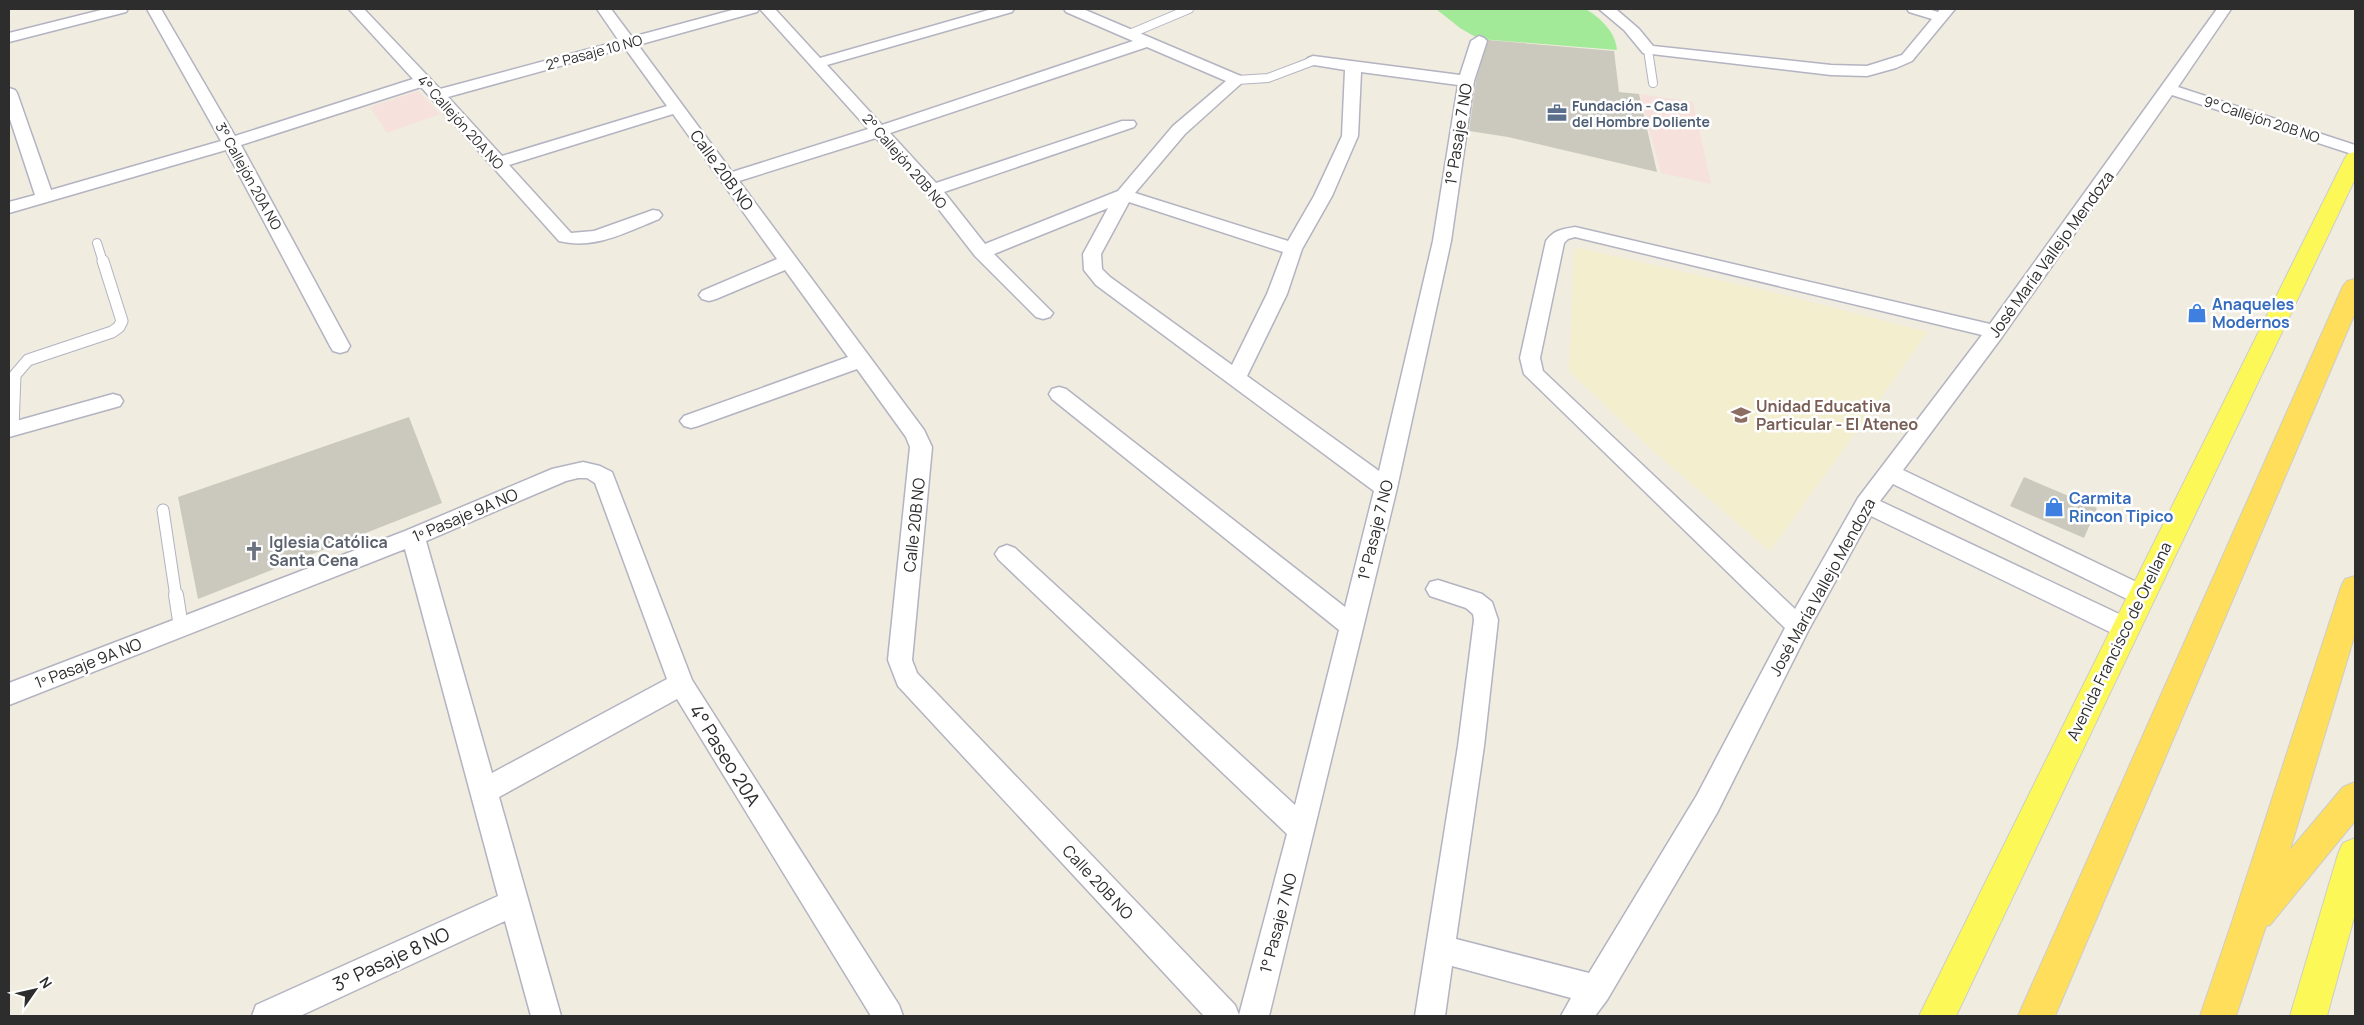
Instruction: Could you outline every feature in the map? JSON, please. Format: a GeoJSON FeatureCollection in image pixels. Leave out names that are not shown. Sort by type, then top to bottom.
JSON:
{"type":"FeatureCollection","features":[{"type":"Feature","properties":{"kind":"highway"},"geometry":{"type":"LineString","coordinates":[[2036,1016],[2355,286]]}},
{"type":"Feature","properties":{"kind":"highway"},"geometry":{"type":"LineString","coordinates":[[2218,1016],[2250,922],[2355,587]]}},
{"type":"Feature","properties":{"kind":"highway"},"geometry":{"type":"LineString","coordinates":[[2250,922],[2355,798]]}},
{"type":"Feature","properties":{"kind":"main road","name":"Avenida Francisco de Orellana"},"geometry":{"type":"LineString","coordinates":[[1937,1016],[2355,158]]}},
{"type":"Feature","properties":{"kind":"main road"},"geometry":{"type":"LineString","coordinates":[[2308,1016],[2355,854]]}},
{"type":"Feature","properties":{"kind":"street"},"geometry":{"type":"LineString","coordinates":[[9,38],[121,9]]}},
{"type":"Feature","properties":{"kind":"street","name":"3° Callejón 20A NO"},"geometry":{"type":"LineString","coordinates":[[154,9],[231,143],[340,346]]}},
{"type":"Feature","properties":{"kind":"street","name":"4° Callejón 20A NO"},"geometry":{"type":"LineString","coordinates":[[356,9],[437,95],[565,237],[574,240],[591,238],[653,215]]}},
{"type":"Feature","properties":{"kind":"street","name":"Calle 20B NO"},"geometry":{"type":"LineString","coordinates":[[604,9],[916,435],[921,447],[900,660],[907,679],[1224,1016]]}},
{"type":"Feature","properties":{"kind":"street","name":"2° Pasaje 10 NO"},"geometry":{"type":"LineString","coordinates":[[437,95],[752,9]]}},
{"type":"Feature","properties":{"kind":"street","name":"2° Callejón 20B NO"},"geometry":{"type":"LineString","coordinates":[[767,9],[933,190],[982,252],[1043,313]]}},
{"type":"Feature","properties":{"kind":"street"},"geometry":{"type":"LineString","coordinates":[[818,63],[1007,9]]}},
{"type":"Feature","properties":{"kind":"street"},"geometry":{"type":"LineString","coordinates":[[1071,9],[1132,33],[1237,80],[1179,130],[1124,195],[1092,254],[1093,270],[1103,280],[1386,488]]}},
{"type":"Feature","properties":{"kind":"street"},"geometry":{"type":"LineString","coordinates":[[1606,9],[1623,21],[1640,37],[1648,50],[1831,70],[1867,70],[1891,65],[1907,58],[1944,13]]}},
{"type":"Feature","properties":{"kind":"street"},"geometry":{"type":"LineString","coordinates":[[1914,9],[1944,13]]}},
{"type":"Feature","properties":{"kind":"street","name":"José María Vallejo Mendoza"},"geometry":{"type":"LineString","coordinates":[[1576,1016],[1596,990],[1707,804],[1798,626],[1866,504],[1994,332],[2169,89],[2224,9]]}},
{"type":"Feature","properties":{"kind":"street"},"geometry":{"type":"LineString","coordinates":[[728,179],[880,132],[1149,41]]}},
{"type":"Feature","properties":{"kind":"street","name":"1° Pasaje 7 NO"},"geometry":{"type":"LineString","coordinates":[[1254,1016],[1386,488],[1442,241],[1466,81],[1479,41]]}},
{"type":"Feature","properties":{"kind":"street"},"geometry":{"type":"LineString","coordinates":[[1313,61],[1466,81]]}},
{"type":"Feature","properties":{"kind":"street"},"geometry":{"type":"LineString","coordinates":[[1236,377],[1277,294],[1293,249],[1323,196],[1350,136],[1353,66]]}},
{"type":"Feature","properties":{"kind":"street"},"geometry":{"type":"LineString","coordinates":[[9,208],[231,143],[424,81]]}},
{"type":"Feature","properties":{"kind":"street","name":"9° Callejón 20B NO"},"geometry":{"type":"LineString","coordinates":[[2169,89],[2355,150]]}},
{"type":"Feature","properties":{"kind":"street"},"geometry":{"type":"LineString","coordinates":[[9,93],[45,197]]}},
{"type":"Feature","properties":{"kind":"street"},"geometry":{"type":"LineString","coordinates":[[498,162],[677,108]]}},
{"type":"Feature","properties":{"kind":"street"},"geometry":{"type":"LineString","coordinates":[[933,190],[1128,124]]}},
{"type":"Feature","properties":{"kind":"street"},"geometry":{"type":"LineString","coordinates":[[982,252],[1124,195],[1293,249]]}},
{"type":"Feature","properties":{"kind":"street"},"geometry":{"type":"LineString","coordinates":[[1798,626],[1534,374],[1530,358],[1555,241],[1562,234],[1575,232],[1994,332]]}},
{"type":"Feature","properties":{"kind":"street"},"geometry":{"type":"LineString","coordinates":[[709,295],[789,261]]}},
{"type":"Feature","properties":{"kind":"street"},"geometry":{"type":"LineString","coordinates":[[692,421],[861,360]]}},
{"type":"Feature","properties":{"kind":"street"},"geometry":{"type":"LineString","coordinates":[[1059,394],[1351,626]]}},
{"type":"Feature","properties":{"kind":"street"},"geometry":{"type":"LineString","coordinates":[[11,429],[113,401]]}},
{"type":"Feature","properties":{"kind":"street","name":"1º Pasaje 9A NO"},"geometry":{"type":"LineString","coordinates":[[9,694],[413,537],[560,475],[583,469],[594,470],[604,478],[681,684]]}},
{"type":"Feature","properties":{"kind":"street"},"geometry":{"type":"LineString","coordinates":[[1889,473],[2141,595]]}},
{"type":"Feature","properties":{"kind":"street"},"geometry":{"type":"LineString","coordinates":[[1866,504],[2125,628]]}},
{"type":"Feature","properties":{"kind":"street"},"geometry":{"type":"LineString","coordinates":[[413,537],[546,1016]]}},
{"type":"Feature","properties":{"kind":"street"},"geometry":{"type":"LineString","coordinates":[[1007,554],[1302,830]]}},
{"type":"Feature","properties":{"kind":"street"},"geometry":{"type":"LineString","coordinates":[[1430,1016],[1471,746],[1486,620],[1484,609],[1474,601],[1438,589]]}},
{"type":"Feature","properties":{"kind":"street"},"geometry":{"type":"LineString","coordinates":[[484,791],[681,684]]}},
{"type":"Feature","properties":{"kind":"street","name":"4° Paseo 20A"},"geometry":{"type":"LineString","coordinates":[[681,684],[888,1016]]}},
{"type":"Feature","properties":{"kind":"street","name":"3° Pasaje 8 NO"},"geometry":{"type":"LineString","coordinates":[[267,1016],[514,903]]}},
{"type":"Feature","properties":{"kind":"street"},"geometry":{"type":"LineString","coordinates":[[1441,949],[1596,990]]}},
{"type":"Feature","properties":{"kind":"lane"},"geometry":{"type":"LineString","coordinates":[[1132,33],[1189,9]]}},
{"type":"Feature","properties":{"kind":"lane"},"geometry":{"type":"LineString","coordinates":[[1648,50],[1653,83]]}},
{"type":"Feature","properties":{"kind":"lane"},"geometry":{"type":"LineString","coordinates":[[1237,80],[1254,81],[1272,77],[1304,62],[1313,61]]}},
{"type":"Feature","properties":{"kind":"lane"},"geometry":{"type":"LineString","coordinates":[[11,429],[15,375],[22,365],[28,360],[112,332],[119,327],[122,321],[97,243]]}},
{"type":"Feature","properties":{"kind":"lane"},"geometry":{"type":"LineString","coordinates":[[163,510],[181,627]]}},
{"type":"Feature","properties":{"kind":"shaded area"},"geometry":{"type":"Polygon","coordinates":[[[418,91],[440,114],[387,133],[370,107],[418,91]]]}},
{"type":"Feature","properties":{"kind":"shaded area"},"geometry":{"type":"Polygon","coordinates":[[[1640,94],[1693,102],[1711,184],[1661,173],[1640,94]]]}},
{"type":"Feature","properties":{"kind":"shaded area","name":"Unidad Educativa Particular - El Ateneo"},"geometry":{"type":"Polygon","coordinates":[[[1580,248],[1784,295],[1928,332],[1770,551],[1651,449],[1569,371],[1574,249],[1580,248]]]}},
{"type":"Feature","properties":{"kind":"green space"},"geometry":{"type":"Polygon","coordinates":[[[1436,9],[1586,9],[1597,17],[1610,31],[1617,50],[1479,39],[1460,28],[1436,9]]]}},
{"type":"Feature","properties":{"kind":"building","name":"Fundación - Casa del Hombre Doliente"},"geometry":{"type":"Polygon","coordinates":[[[1488,40],[1614,51],[1619,92],[1639,94],[1657,172],[1508,137],[1469,131],[1476,80],[1488,40]]]}},
{"type":"Feature","properties":{"kind":"building","name":"Iglesia Católica Santa Cena"},"geometry":{"type":"Polygon","coordinates":[[[409,417],[442,503],[198,599],[178,497],[409,417]]]}},
{"type":"Feature","properties":{"kind":"building","name":"Carmita Rincon Tipico"},"geometry":{"type":"Polygon","coordinates":[[[2024,477],[2097,508],[2084,538],[2010,506],[2024,477]]]}},
{"type":"Feature","properties":{"kind":"place","name":"Fundación - Casa del Hombre Doliente"},"geometry":{"type":"Point","coordinates":[1557,113]}},
{"type":"Feature","properties":{"kind":"place","name":"Anaqueles Modernos"},"geometry":{"type":"Point","coordinates":[2197,313]}},
{"type":"Feature","properties":{"kind":"place","name":"Unidad Educativa Particular - El Ateneo"},"geometry":{"type":"Point","coordinates":[1741,415]}},
{"type":"Feature","properties":{"kind":"place","name":"Carmita Rincon Tipico"},"geometry":{"type":"Point","coordinates":[2054,507]}},
{"type":"Feature","properties":{"kind":"place","name":"Iglesia Católica Santa Cena"},"geometry":{"type":"Point","coordinates":[254,551]}}]}
